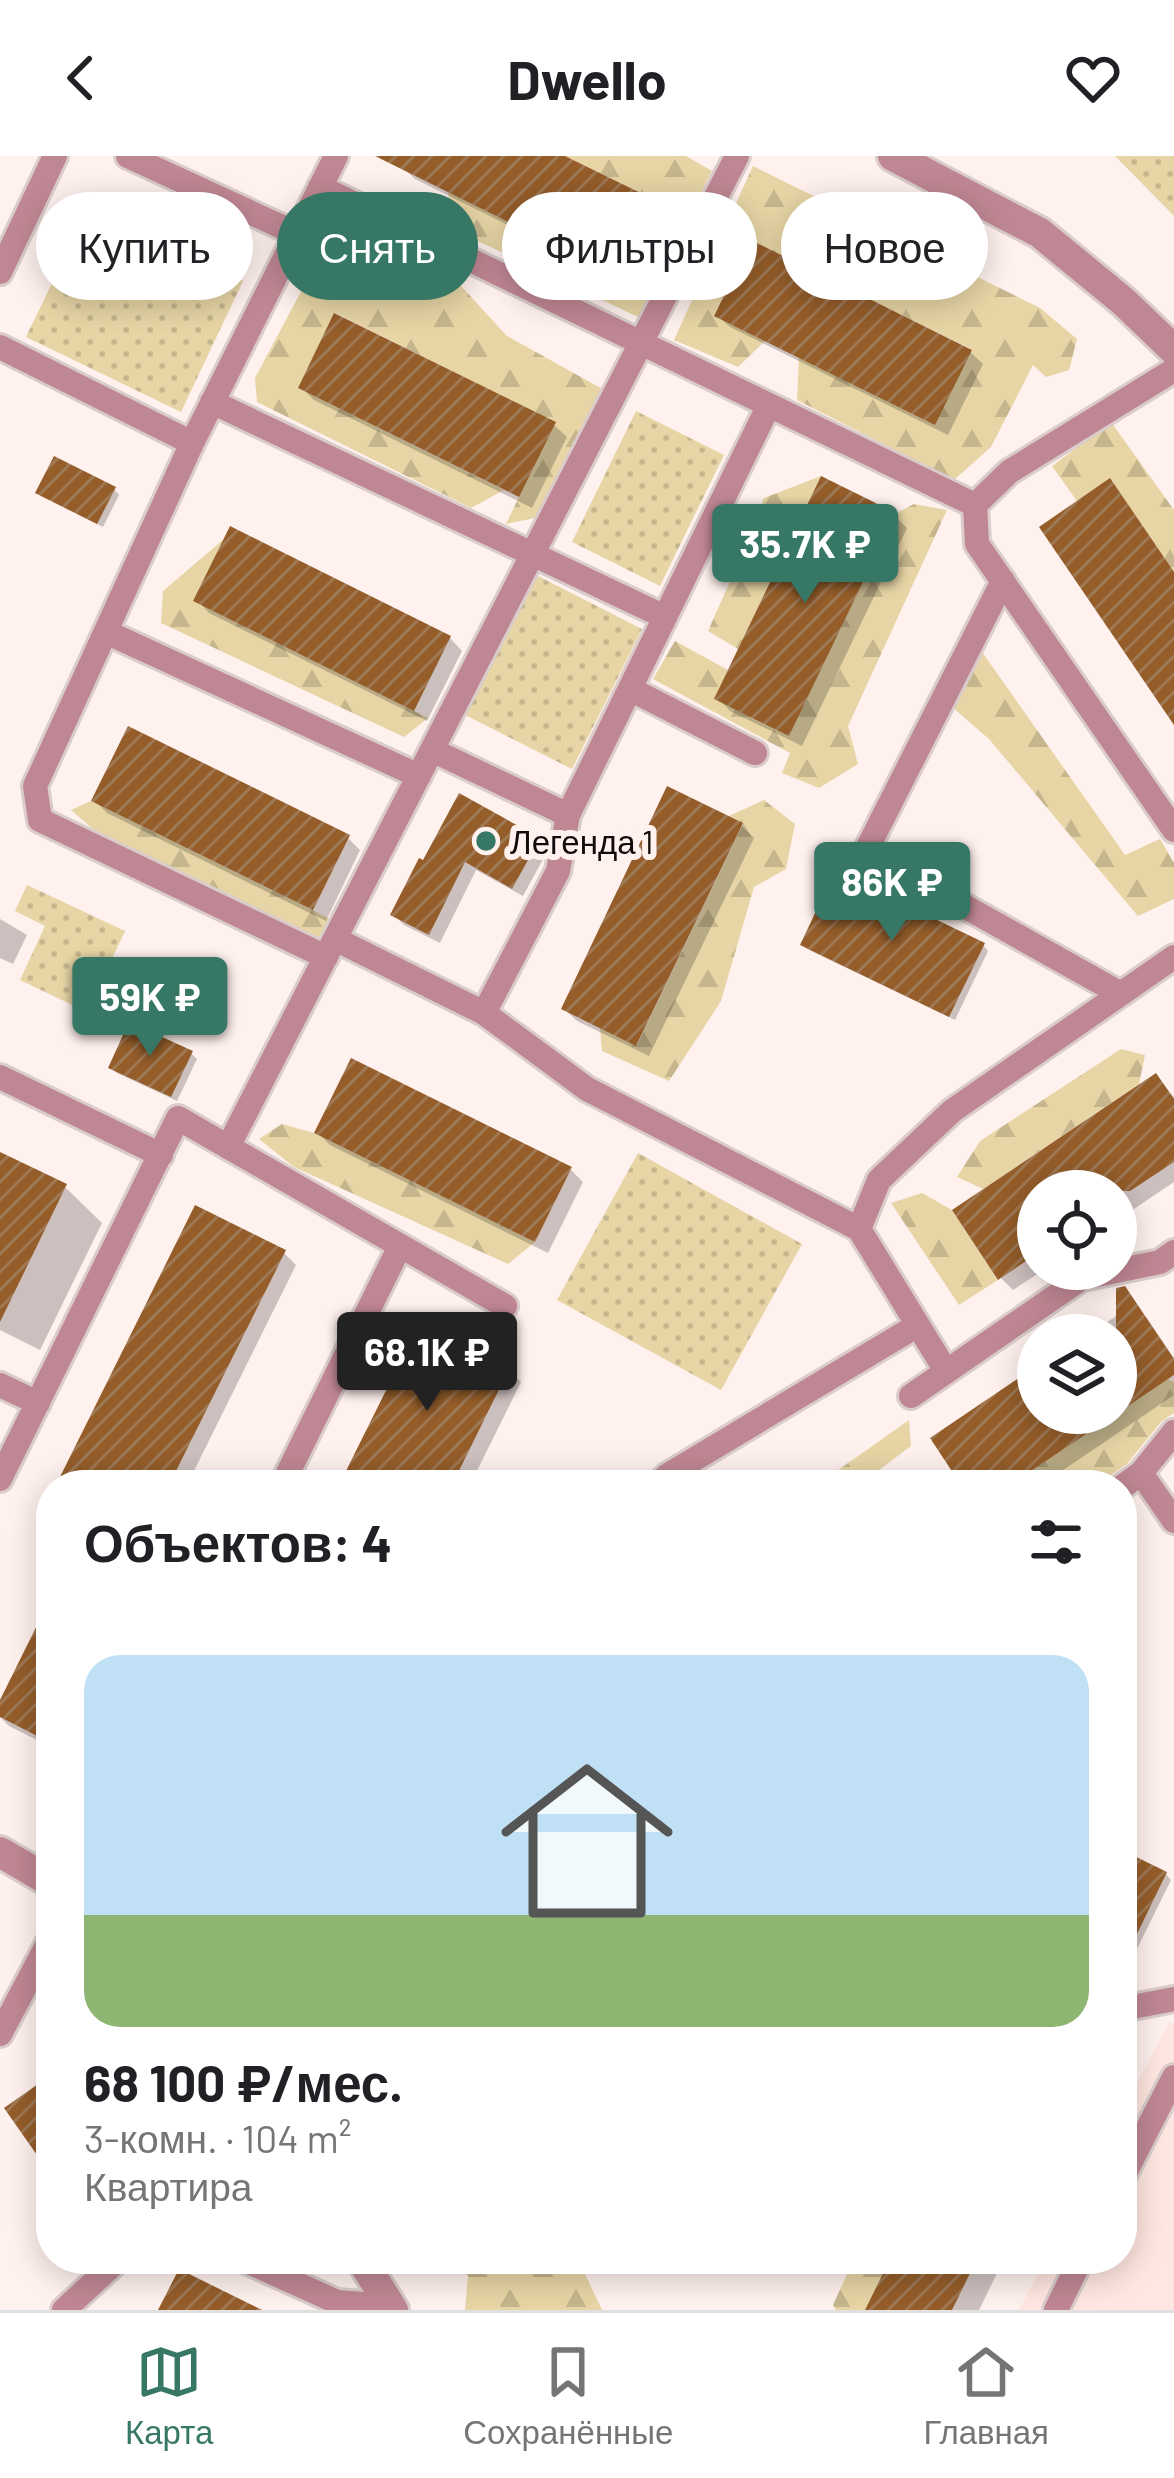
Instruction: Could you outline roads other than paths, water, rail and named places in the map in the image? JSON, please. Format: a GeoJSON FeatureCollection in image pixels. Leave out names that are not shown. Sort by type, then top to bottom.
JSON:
{"type":"FeatureCollection","features":[{"type":"Feature","properties":{"kind":"street"},"geometry":{"type":"LineString","coordinates":[[893,156],[1040,233],[1174,350]]}},
{"type":"Feature","properties":{"kind":"street"},"geometry":{"type":"LineString","coordinates":[[0,1852],[36,1873]]}},
{"type":"Feature","properties":{"kind":"street"},"geometry":{"type":"LineString","coordinates":[[370,2274],[391,2308]]}},
{"type":"Feature","properties":{"kind":"lane"},"geometry":{"type":"LineString","coordinates":[[0,272],[55,156]]}},
{"type":"Feature","properties":{"kind":"lane"},"geometry":{"type":"LineString","coordinates":[[128,156],[277,225]]}},
{"type":"Feature","properties":{"kind":"lane"},"geometry":{"type":"LineString","coordinates":[[318,192],[336,156]]}},
{"type":"Feature","properties":{"kind":"lane"},"geometry":{"type":"LineString","coordinates":[[228,1147],[737,156]]}},
{"type":"Feature","properties":{"kind":"lane"},"geometry":{"type":"LineString","coordinates":[[320,187],[975,505]]}},
{"type":"Feature","properties":{"kind":"lane"},"geometry":{"type":"LineString","coordinates":[[277,274],[192,442],[35,786],[40,820],[484,1012],[587,1089],[859,1229],[946,1371]]}},
{"type":"Feature","properties":{"kind":"lane"},"geometry":{"type":"LineString","coordinates":[[0,347],[192,442]]}},
{"type":"Feature","properties":{"kind":"lane"},"geometry":{"type":"LineString","coordinates":[[1174,370],[1009,472],[975,505],[977,544],[1174,830]]}},
{"type":"Feature","properties":{"kind":"lane"},"geometry":{"type":"LineString","coordinates":[[212,402],[665,616]]}},
{"type":"Feature","properties":{"kind":"lane"},"geometry":{"type":"LineString","coordinates":[[484,1012],[558,871],[568,815],[769,405]]}},
{"type":"Feature","properties":{"kind":"lane"},"geometry":{"type":"LineString","coordinates":[[1003,581],[866,851],[1121,994]]}},
{"type":"Feature","properties":{"kind":"lane"},"geometry":{"type":"LineString","coordinates":[[106,632],[419,776]]}},
{"type":"Feature","properties":{"kind":"lane"},"geometry":{"type":"LineString","coordinates":[[629,689],[755,753]]}},
{"type":"Feature","properties":{"kind":"lane"},"geometry":{"type":"LineString","coordinates":[[432,750],[568,815]]}},
{"type":"Feature","properties":{"kind":"lane"},"geometry":{"type":"LineString","coordinates":[[859,1229],[879,1180],[952,1111],[1174,957]]}},
{"type":"Feature","properties":{"kind":"lane"},"geometry":{"type":"LineString","coordinates":[[0,1077],[161,1155]]}},
{"type":"Feature","properties":{"kind":"lane"},"geometry":{"type":"LineString","coordinates":[[0,1479],[178,1118],[505,1306]]}},
{"type":"Feature","properties":{"kind":"lane"},"geometry":{"type":"LineString","coordinates":[[289,1470],[400,1246]]}},
{"type":"Feature","properties":{"kind":"lane"},"geometry":{"type":"LineString","coordinates":[[910,1396],[1082,1278],[1160,1262],[1174,1252]]}},
{"type":"Feature","properties":{"kind":"lane"},"geometry":{"type":"LineString","coordinates":[[676,1470],[917,1325]]}},
{"type":"Feature","properties":{"kind":"lane"},"geometry":{"type":"LineString","coordinates":[[0,1385],[38,1403]]}},
{"type":"Feature","properties":{"kind":"lane"},"geometry":{"type":"LineString","coordinates":[[1137,1474],[1174,1432]]}},
{"type":"Feature","properties":{"kind":"lane"},"geometry":{"type":"LineString","coordinates":[[1137,1485],[1174,1521]]}},
{"type":"Feature","properties":{"kind":"lane"},"geometry":{"type":"LineString","coordinates":[[0,2034],[36,1966]]}},
{"type":"Feature","properties":{"kind":"lane"},"geometry":{"type":"LineString","coordinates":[[1137,2006],[1174,1999]]}},
{"type":"Feature","properties":{"kind":"lane"},"geometry":{"type":"LineString","coordinates":[[1137,2150],[1174,2077]]}},
{"type":"Feature","properties":{"kind":"lane"},"geometry":{"type":"LineString","coordinates":[[64,2310],[103,2274]]}},
{"type":"Feature","properties":{"kind":"lane"},"geometry":{"type":"LineString","coordinates":[[275,2274],[337,2302],[391,2308]]}},
{"type":"Feature","properties":{"kind":"lane"},"geometry":{"type":"LineString","coordinates":[[1055,2310],[1074,2274]]}},
{"type":"Feature","properties":{"kind":"place","name":"Легенда 1"},"geometry":{"type":"Point","coordinates":[486,841]}}]}
